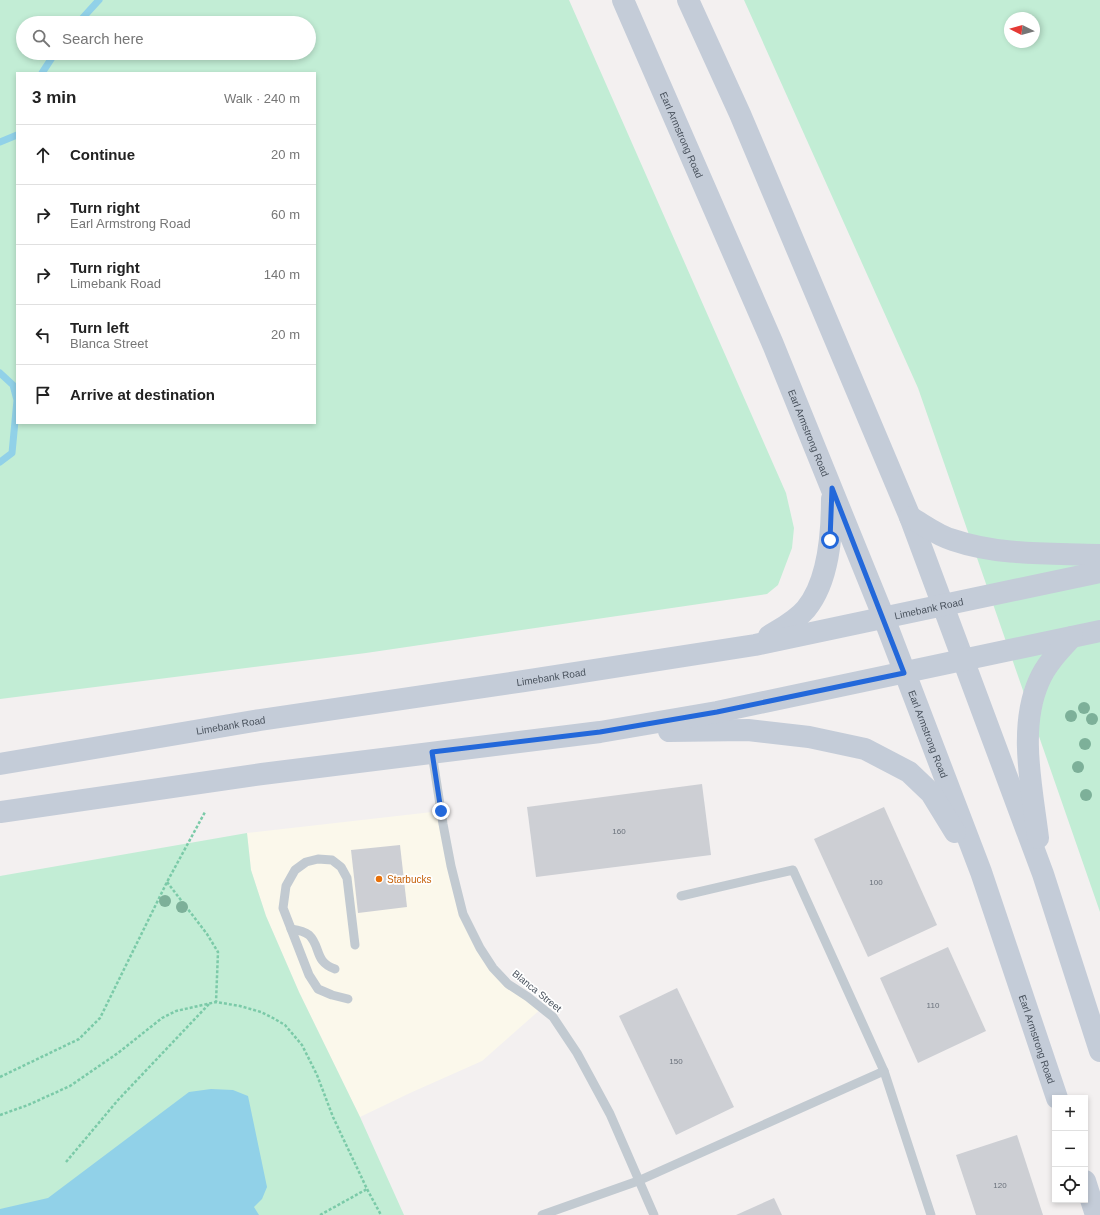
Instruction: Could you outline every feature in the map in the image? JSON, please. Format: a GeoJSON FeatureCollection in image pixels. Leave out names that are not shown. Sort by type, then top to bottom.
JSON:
{"type":"FeatureCollection","features":[{"type":"Feature","properties":{"kind":"main road","name":"Earl Armstrong Road"},"geometry":{"type":"LineString","coordinates":[[623,0],[772,342],[884,618],[981,872],[1056,1095]]}},
{"type":"Feature","properties":{"kind":"main road"},"geometry":{"type":"LineString","coordinates":[[688,0],[740,114],[910,517],[933,576],[962,661],[1043,874],[1100,1051]]}},
{"type":"Feature","properties":{"kind":"main road"},"geometry":{"type":"LineString","coordinates":[[755,645],[793,622],[806,609],[819,588],[826,565],[830,540],[832,488]]}},
{"type":"Feature","properties":{"kind":"main road"},"geometry":{"type":"LineString","coordinates":[[910,517],[930,530],[952,540],[981,547],[1013,552],[1041,554],[1100,555]]}},
{"type":"Feature","properties":{"kind":"main road","name":"Limebank Road"},"geometry":{"type":"LineString","coordinates":[[0,764],[260,720],[755,645],[1100,572]]}},
{"type":"Feature","properties":{"kind":"main road"},"geometry":{"type":"LineString","coordinates":[[0,812],[262,774],[600,732],[717,712],[962,661],[1100,630]]}},
{"type":"Feature","properties":{"kind":"main road"},"geometry":{"type":"LineString","coordinates":[[1043,874],[1030,768],[1028,734],[1029,713],[1039,680],[1051,661],[1072,637]]}},
{"type":"Feature","properties":{"kind":"main road"},"geometry":{"type":"LineString","coordinates":[[600,732],[748,730],[809,737],[865,749],[909,772],[931,793],[981,872]]}},
{"type":"Feature","properties":{"kind":"main road"},"geometry":{"type":"LineString","coordinates":[[1088,1190],[1096,1215]]}},
{"type":"Feature","properties":{"kind":"lane","name":"Blanca Street"},"geometry":{"type":"LineString","coordinates":[[432,752],[451,866],[463,914],[480,948],[493,968],[508,984],[554,1017],[573,1047],[610,1114],[654,1215]]}},
{"type":"Feature","properties":{"kind":"lane"},"geometry":{"type":"LineString","coordinates":[[348,999],[332,995],[318,989],[309,975],[283,908],[286,886],[295,870],[306,862],[318,859],[332,860],[340,867],[347,878],[355,945]]}},
{"type":"Feature","properties":{"kind":"lane"},"geometry":{"type":"LineString","coordinates":[[681,896],[793,870],[884,1071],[931,1215]]}},
{"type":"Feature","properties":{"kind":"lane"},"geometry":{"type":"LineString","coordinates":[[291,929],[303,931],[310,936],[320,957],[327,967],[335,969]]}},
{"type":"Feature","properties":{"kind":"lane"},"geometry":{"type":"LineString","coordinates":[[542,1215],[638,1181],[884,1071]]}},
{"type":"Feature","properties":{"kind":"path"},"geometry":{"type":"LineString","coordinates":[[0,1077],[79,1039],[100,1018],[167,882],[205,812]]}},
{"type":"Feature","properties":{"kind":"path"},"geometry":{"type":"LineString","coordinates":[[167,882],[207,934],[218,952],[216,1002]]}},
{"type":"Feature","properties":{"kind":"path"},"geometry":{"type":"LineString","coordinates":[[0,1115],[28,1105],[70,1086],[118,1053],[162,1018],[176,1011],[216,1002],[240,1006],[261,1012],[285,1025],[302,1044],[317,1075],[333,1117],[381,1215]]}},
{"type":"Feature","properties":{"kind":"path"},"geometry":{"type":"LineString","coordinates":[[66,1162],[118,1100],[209,1004]]}},
{"type":"Feature","properties":{"kind":"path"},"geometry":{"type":"LineString","coordinates":[[320,1215],[367,1189]]}},
{"type":"Feature","properties":{"kind":"shaded area"},"geometry":{"type":"Polygon","coordinates":[[[441,811],[463,914],[493,968],[542,1008],[482,1061],[360,1117],[299,992],[266,916],[251,870],[247,833],[441,811]]]}},
{"type":"Feature","properties":{"kind":"green space"},"geometry":{"type":"Polygon","coordinates":[[[0,0],[569,0],[786,493],[794,528],[792,548],[778,585],[767,594],[366,653],[0,699],[0,0]]]}},
{"type":"Feature","properties":{"kind":"green space"},"geometry":{"type":"Polygon","coordinates":[[[744,0],[1100,0],[1100,912],[918,388],[744,0]]]}},
{"type":"Feature","properties":{"kind":"green space"},"geometry":{"type":"Polygon","coordinates":[[[247,833],[251,870],[266,916],[299,992],[360,1117],[404,1215],[0,1215],[0,876],[247,833]]]}},
{"type":"Feature","properties":{"kind":"water"},"geometry":{"type":"Polygon","coordinates":[[[211,1089],[233,1090],[248,1096],[267,1187],[262,1199],[254,1207],[259,1215],[0,1215],[0,1209],[48,1198],[189,1092],[211,1089]]]}},
{"type":"Feature","properties":{"kind":"building"},"geometry":{"type":"Polygon","coordinates":[[[702,784],[711,855],[536,877],[527,807],[702,784]]]}},
{"type":"Feature","properties":{"kind":"building"},"geometry":{"type":"Polygon","coordinates":[[[884,807],[937,925],[868,957],[814,839],[884,807]]]}},
{"type":"Feature","properties":{"kind":"building","name":"Starbucks"},"geometry":{"type":"Polygon","coordinates":[[[400,845],[407,907],[358,913],[351,850],[400,845]]]}},
{"type":"Feature","properties":{"kind":"building"},"geometry":{"type":"Polygon","coordinates":[[[948,947],[986,1031],[918,1063],[880,978],[948,947]]]}},
{"type":"Feature","properties":{"kind":"building"},"geometry":{"type":"Polygon","coordinates":[[[677,988],[734,1107],[676,1135],[619,1016],[677,988]]]}},
{"type":"Feature","properties":{"kind":"building"},"geometry":{"type":"Polygon","coordinates":[[[1017,1135],[1043,1215],[976,1215],[956,1155],[1017,1135]]]}},
{"type":"Feature","properties":{"kind":"building"},"geometry":{"type":"Polygon","coordinates":[[[774,1198],[782,1215],[736,1215],[774,1198]]]}},
{"type":"Feature","properties":{"kind":"waterway"},"geometry":{"type":"LineString","coordinates":[[84,16],[99,0]]}},
{"type":"Feature","properties":{"kind":"waterway"},"geometry":{"type":"LineString","coordinates":[[43,72],[50,60]]}},
{"type":"Feature","properties":{"kind":"waterway"},"geometry":{"type":"LineString","coordinates":[[0,142],[16,135]]}},
{"type":"Feature","properties":{"kind":"waterway"},"geometry":{"type":"LineString","coordinates":[[0,373],[13,385],[16,396]]}},
{"type":"Feature","properties":{"kind":"waterway"},"geometry":{"type":"LineString","coordinates":[[0,462],[12,453],[16,411]]}},
{"type":"Feature","properties":{"kind":"place","name":"Starbucks"},"geometry":{"type":"Point","coordinates":[379,879]}},
{"type":"Feature","properties":{"kind":"route"},"geometry":{"type":"LineString","coordinates":[[441,811],[432,752],[600,732],[717,712],[904,673],[884,618],[832,488],[830,540]]}}]}
